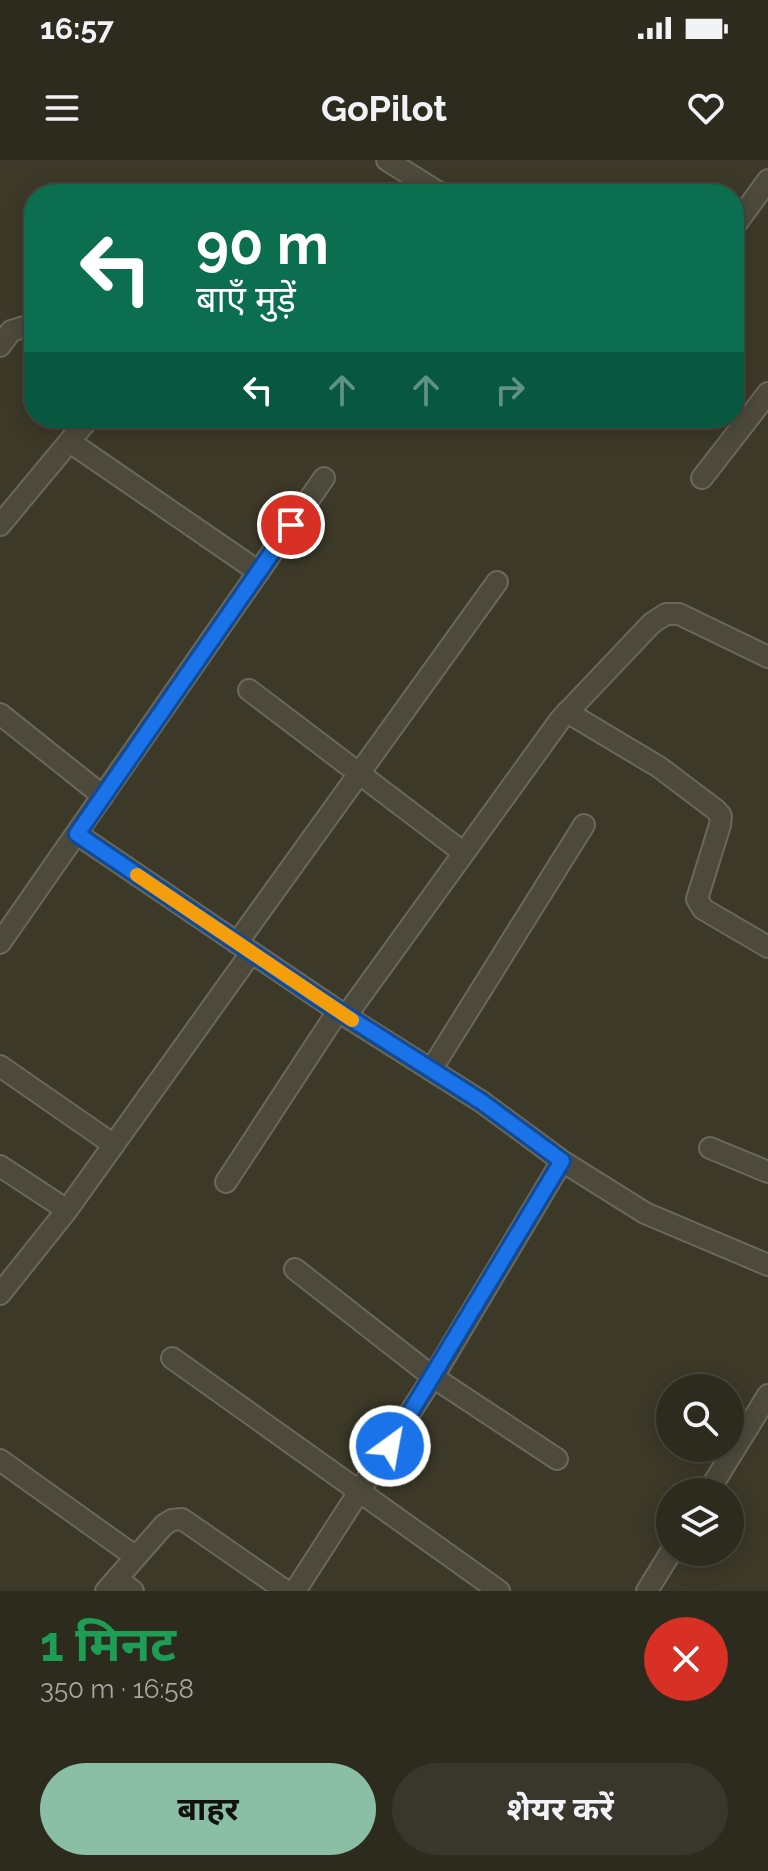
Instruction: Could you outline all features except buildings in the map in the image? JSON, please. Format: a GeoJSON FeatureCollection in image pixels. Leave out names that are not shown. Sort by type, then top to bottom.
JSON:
{"type":"FeatureCollection","features":[{"type":"Feature","properties":{"kind":"street"},"geometry":{"type":"LineString","coordinates":[[387,160],[425,184]]}},
{"type":"Feature","properties":{"kind":"street"},"geometry":{"type":"LineString","coordinates":[[744,213],[768,180]]}},
{"type":"Feature","properties":{"kind":"street"},"geometry":{"type":"LineString","coordinates":[[0,346],[11,331],[24,327]]}},
{"type":"Feature","properties":{"kind":"street"},"geometry":{"type":"LineString","coordinates":[[744,424],[768,393]]}},
{"type":"Feature","properties":{"kind":"street"},"geometry":{"type":"LineString","coordinates":[[0,525],[81,428]]}},
{"type":"Feature","properties":{"kind":"street"},"geometry":{"type":"LineString","coordinates":[[702,478],[741,428]]}},
{"type":"Feature","properties":{"kind":"street"},"geometry":{"type":"LineString","coordinates":[[70,442],[259,572]]}},
{"type":"Feature","properties":{"kind":"street"},"geometry":{"type":"LineString","coordinates":[[0,943],[324,478]]}},
{"type":"Feature","properties":{"kind":"street"},"geometry":{"type":"LineString","coordinates":[[0,1294],[114,1145],[357,775],[497,582]]}},
{"type":"Feature","properties":{"kind":"street"},"geometry":{"type":"LineString","coordinates":[[226,1182],[342,1014],[567,712],[652,623],[666,614],[692,618],[768,657]]}},
{"type":"Feature","properties":{"kind":"street"},"geometry":{"type":"LineString","coordinates":[[249,690],[357,775],[464,853]]}},
{"type":"Feature","properties":{"kind":"street"},"geometry":{"type":"LineString","coordinates":[[567,712],[659,767],[721,816],[697,899],[703,909],[768,947]]}},
{"type":"Feature","properties":{"kind":"street"},"geometry":{"type":"LineString","coordinates":[[4,724],[103,796]]}},
{"type":"Feature","properties":{"kind":"street"},"geometry":{"type":"LineString","coordinates":[[431,1070],[584,825]]}},
{"type":"Feature","properties":{"kind":"street"},"geometry":{"type":"LineString","coordinates":[[77,834],[562,1161],[654,1217],[768,1265]]}},
{"type":"Feature","properties":{"kind":"street"},"geometry":{"type":"LineString","coordinates":[[0,1066],[114,1145]]}},
{"type":"Feature","properties":{"kind":"street"},"geometry":{"type":"LineString","coordinates":[[710,1148],[768,1172]]}},
{"type":"Feature","properties":{"kind":"street"},"geometry":{"type":"LineString","coordinates":[[295,1591],[433,1377],[562,1161]]}},
{"type":"Feature","properties":{"kind":"street"},"geometry":{"type":"LineString","coordinates":[[0,1166],[67,1210]]}},
{"type":"Feature","properties":{"kind":"street"},"geometry":{"type":"LineString","coordinates":[[295,1269],[433,1377],[557,1459]]}},
{"type":"Feature","properties":{"kind":"street"},"geometry":{"type":"LineString","coordinates":[[172,1358],[499,1591]]}},
{"type":"Feature","properties":{"kind":"street"},"geometry":{"type":"LineString","coordinates":[[717,1478],[768,1395]]}},
{"type":"Feature","properties":{"kind":"street"},"geometry":{"type":"LineString","coordinates":[[0,1460],[136,1557]]}},
{"type":"Feature","properties":{"kind":"street"},"geometry":{"type":"LineString","coordinates":[[118,1587],[136,1557],[164,1525],[182,1519],[286,1591]]}},
{"type":"Feature","properties":{"kind":"street"},"geometry":{"type":"LineString","coordinates":[[647,1591],[662,1566]]}},
{"type":"Feature","properties":{"kind":"slow traffic"},"geometry":{"type":"LineString","coordinates":[[137,875],[352,1020]]}},
{"type":"Feature","properties":{"kind":"route"},"geometry":{"type":"LineString","coordinates":[[291,525],[77,834],[317,997],[482,1102],[562,1161],[390,1446]]}}]}
